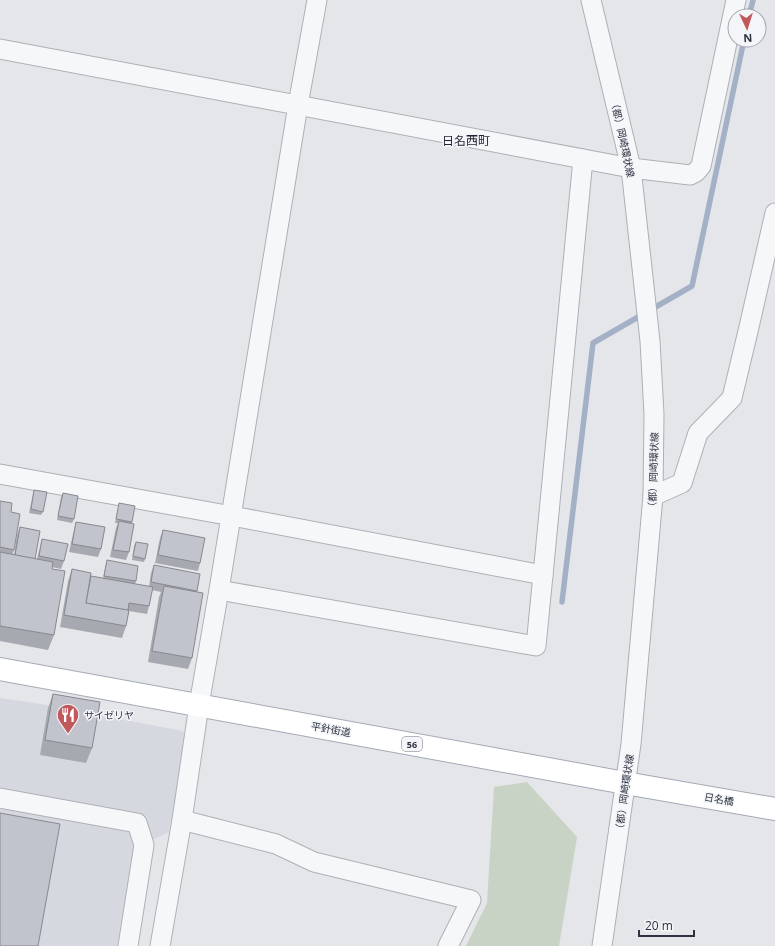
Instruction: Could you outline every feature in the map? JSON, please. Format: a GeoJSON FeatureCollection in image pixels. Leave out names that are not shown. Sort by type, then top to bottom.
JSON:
{"type":"FeatureCollection","features":[{"type":"Feature","properties":{"kind":"main road","name":"平針街道"},"geometry":{"type":"LineString","coordinates":[[0,669],[662,789]]}},
{"type":"Feature","properties":{"kind":"main road","name":"日名橋"},"geometry":{"type":"LineString","coordinates":[[662,789],[775,809]]}},
{"type":"Feature","properties":{"kind":"street"},"geometry":{"type":"LineString","coordinates":[[160,946],[182,820],[199,705],[232,516],[316,0]]}},
{"type":"Feature","properties":{"kind":"street","name":"（都）岡崎環状線"},"geometry":{"type":"LineString","coordinates":[[591,0],[631,168],[649,333],[654,414],[653,496],[631,744],[602,946]]}},
{"type":"Feature","properties":{"kind":"street"},"geometry":{"type":"LineString","coordinates":[[0,49],[631,168],[690,175],[696,172],[701,166],[736,0]]}},
{"type":"Feature","properties":{"kind":"street"},"geometry":{"type":"LineString","coordinates":[[219,590],[536,646],[583,159]]}},
{"type":"Feature","properties":{"kind":"street"},"geometry":{"type":"LineString","coordinates":[[653,496],[682,483],[698,433],[732,398],[775,213]]}},
{"type":"Feature","properties":{"kind":"street"},"geometry":{"type":"LineString","coordinates":[[0,474],[543,575]]}},
{"type":"Feature","properties":{"kind":"street"},"geometry":{"type":"LineString","coordinates":[[0,798],[137,823],[144,845],[128,946]]}},
{"type":"Feature","properties":{"kind":"street"},"geometry":{"type":"LineString","coordinates":[[182,820],[276,844],[314,862],[471,900],[448,946]]}},
{"type":"Feature","properties":{"kind":"shaded area"},"geometry":{"type":"Polygon","coordinates":[[[0,698],[41,704],[183,731],[188,739],[169,832],[134,849],[117,946],[0,946],[0,698]]]}},
{"type":"Feature","properties":{"kind":"shaded area"},"geometry":{"type":"Polygon","coordinates":[[[527,782],[577,837],[559,946],[466,946],[487,903],[494,787],[527,782]]]}},
{"type":"Feature","properties":{"kind":"building"},"geometry":{"type":"Polygon","coordinates":[[[34,490],[47,492],[43,512],[31,509],[34,490]]]}},
{"type":"Feature","properties":{"kind":"building"},"geometry":{"type":"Polygon","coordinates":[[[63,493],[78,496],[74,519],[58,516],[63,493]]]}},
{"type":"Feature","properties":{"kind":"building"},"geometry":{"type":"Polygon","coordinates":[[[0,501],[12,503],[11,512],[20,514],[14,550],[0,547],[0,501]]]}},
{"type":"Feature","properties":{"kind":"building"},"geometry":{"type":"Polygon","coordinates":[[[119,503],[135,506],[132,522],[116,519],[119,503]]]}},
{"type":"Feature","properties":{"kind":"building"},"geometry":{"type":"Polygon","coordinates":[[[119,521],[134,524],[129,552],[113,550],[119,521]]]}},
{"type":"Feature","properties":{"kind":"building"},"geometry":{"type":"Polygon","coordinates":[[[76,522],[105,527],[101,549],[72,544],[76,522]]]}},
{"type":"Feature","properties":{"kind":"building"},"geometry":{"type":"Polygon","coordinates":[[[20,527],[40,531],[35,559],[15,555],[20,527]]]}},
{"type":"Feature","properties":{"kind":"building"},"geometry":{"type":"Polygon","coordinates":[[[163,530],[205,538],[200,563],[158,555],[163,530]]]}},
{"type":"Feature","properties":{"kind":"building"},"geometry":{"type":"Polygon","coordinates":[[[42,539],[68,544],[64,561],[39,556],[42,539]]]}},
{"type":"Feature","properties":{"kind":"building"},"geometry":{"type":"Polygon","coordinates":[[[136,542],[148,544],[145,559],[133,556],[136,542]]]}},
{"type":"Feature","properties":{"kind":"building"},"geometry":{"type":"Polygon","coordinates":[[[0,552],[53,562],[52,569],[65,571],[54,635],[0,626],[0,552]]]}},
{"type":"Feature","properties":{"kind":"building"},"geometry":{"type":"Polygon","coordinates":[[[107,560],[138,566],[136,581],[104,576],[107,560]]]}},
{"type":"Feature","properties":{"kind":"building"},"geometry":{"type":"Polygon","coordinates":[[[154,565],[200,574],[197,591],[151,582],[154,565]]]}},
{"type":"Feature","properties":{"kind":"building"},"geometry":{"type":"Polygon","coordinates":[[[72,569],[91,573],[86,603],[129,610],[126,626],[64,615],[72,569]]]}},
{"type":"Feature","properties":{"kind":"building"},"geometry":{"type":"Polygon","coordinates":[[[91,576],[153,587],[149,606],[129,603],[128,610],[86,603],[91,576]]]}},
{"type":"Feature","properties":{"kind":"building"},"geometry":{"type":"Polygon","coordinates":[[[164,586],[203,593],[192,658],[152,651],[164,586]]]}},
{"type":"Feature","properties":{"kind":"building"},"geometry":{"type":"Polygon","coordinates":[[[53,694],[100,702],[92,748],[45,740],[53,694]]]}},
{"type":"Feature","properties":{"kind":"building"},"geometry":{"type":"Polygon","coordinates":[[[0,813],[60,824],[38,946],[0,946],[0,813]]]}},
{"type":"Feature","properties":{"kind":"waterway"},"geometry":{"type":"LineString","coordinates":[[751,8],[753,0]]}},
{"type":"Feature","properties":{"kind":"waterway"},"geometry":{"type":"LineString","coordinates":[[562,602],[593,343],[692,286],[742,48]]}},
{"type":"Feature","properties":{"kind":"place","name":"サイゼリヤ"},"geometry":{"type":"Point","coordinates":[68,734]}},
{"type":"Feature","properties":{"kind":"district","name":"日名西町"},"geometry":{"type":"Point","coordinates":[466,140]}}]}
